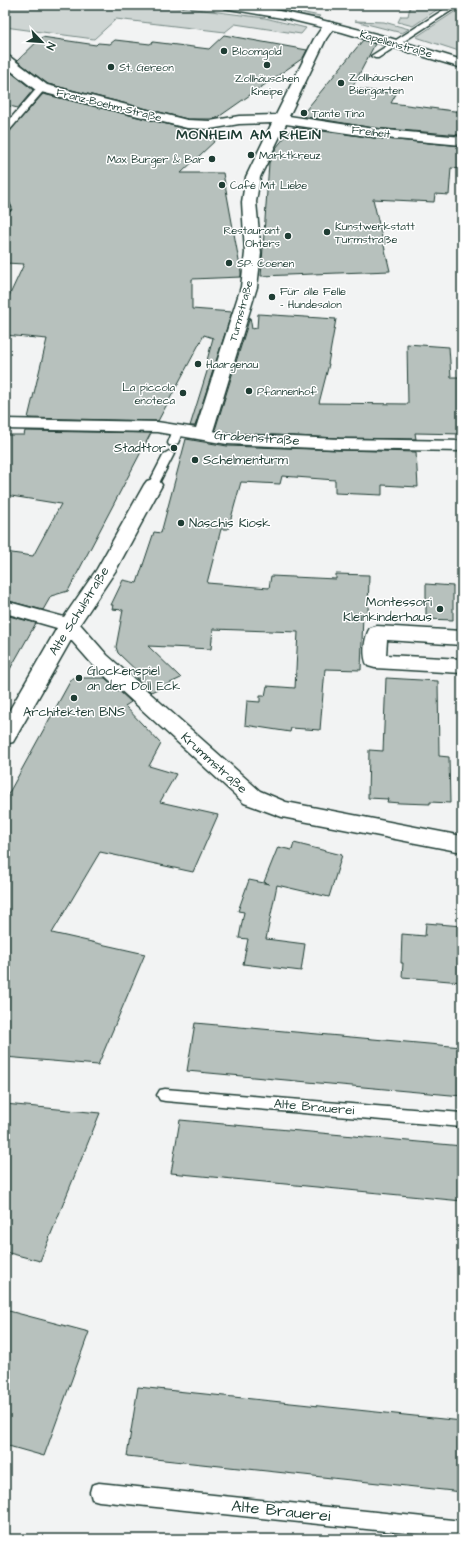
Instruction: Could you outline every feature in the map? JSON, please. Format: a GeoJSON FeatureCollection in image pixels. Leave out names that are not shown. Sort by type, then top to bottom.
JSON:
{"type":"FeatureCollection","features":[{"type":"Feature","properties":{"kind":"street","name":"Kapellenstraße"},"geometry":{"type":"LineString","coordinates":[[229,5],[286,15],[396,43],[462,64]]}},
{"type":"Feature","properties":{"kind":"street","name":"Turmstraße"},"geometry":{"type":"LineString","coordinates":[[204,434],[250,287],[254,253],[250,202],[253,177],[320,39],[329,26]]}},
{"type":"Feature","properties":{"kind":"street","name":"Franz-Boehm-Straße"},"geometry":{"type":"LineString","coordinates":[[5,60],[42,88],[169,120],[198,125],[210,125],[260,119],[281,119]]}},
{"type":"Feature","properties":{"kind":"street","name":"Freiheit"},"geometry":{"type":"LineString","coordinates":[[281,119],[374,133],[462,141]]}},
{"type":"Feature","properties":{"kind":"street","name":"Grabenstraße"},"geometry":{"type":"LineString","coordinates":[[5,424],[157,428],[175,436],[204,434],[227,439],[339,444],[462,446]]}},
{"type":"Feature","properties":{"kind":"street","name":"Alte Schulstraße"},"geometry":{"type":"LineString","coordinates":[[5,737],[68,626],[106,570],[153,485]]}},
{"type":"Feature","properties":{"kind":"street","name":"Krummstraße"},"geometry":{"type":"LineString","coordinates":[[5,607],[68,626],[100,660],[252,797],[282,809],[462,844]]}},
{"type":"Feature","properties":{"kind":"street"},"geometry":{"type":"LineString","coordinates":[[462,638],[377,633],[375,661],[462,666]]}},
{"type":"Feature","properties":{"kind":"lane"},"geometry":{"type":"LineString","coordinates":[[375,56],[456,5]]}},
{"type":"Feature","properties":{"kind":"lane"},"geometry":{"type":"LineString","coordinates":[[5,130],[42,88]]}},
{"type":"Feature","properties":{"kind":"lane"},"geometry":{"type":"LineString","coordinates":[[153,485],[169,454]]}},
{"type":"Feature","properties":{"kind":"lane","name":"Alte Brauerei"},"geometry":{"type":"LineString","coordinates":[[166,1094],[462,1120]]}},
{"type":"Feature","properties":{"kind":"lane","name":"Alte Brauerei"},"geometry":{"type":"LineString","coordinates":[[99,1492],[462,1530]]}},
{"type":"Feature","properties":{"kind":"shaded area"},"geometry":{"type":"Polygon","coordinates":[[[5,5],[164,5],[265,18],[306,28],[301,34],[235,24],[225,32],[116,19],[94,39],[5,27],[5,5]]]}},
{"type":"Feature","properties":{"kind":"shaded area"},"geometry":{"type":"Polygon","coordinates":[[[253,5],[264,5],[320,16],[318,18],[253,5]]]}},
{"type":"Feature","properties":{"kind":"shaded area"},"geometry":{"type":"Polygon","coordinates":[[[390,5],[444,5],[413,26],[398,22],[401,16],[408,16],[410,7],[390,5]]]}},
{"type":"Feature","properties":{"kind":"shaded area"},"geometry":{"type":"Polygon","coordinates":[[[462,7],[462,52],[416,37],[462,7]]]}},
{"type":"Feature","properties":{"kind":"shaded area"},"geometry":{"type":"Polygon","coordinates":[[[355,21],[384,22],[409,29],[402,33],[355,21]]]}},
{"type":"Feature","properties":{"kind":"building"},"geometry":{"type":"Polygon","coordinates":[[[224,35],[307,50],[303,58],[217,118],[210,119],[187,119],[48,84],[17,61],[42,37],[96,45],[98,43],[110,44],[115,40],[150,44],[153,42],[209,49],[224,35]]]}},
{"type":"Feature","properties":{"kind":"building"},"geometry":{"type":"Polygon","coordinates":[[[363,40],[375,44],[352,88],[396,94],[391,103],[462,112],[462,135],[374,128],[301,116],[363,40]]]}},
{"type":"Feature","properties":{"kind":"building"},"geometry":{"type":"Polygon","coordinates":[[[8,70],[33,90],[18,108],[5,105],[5,73],[8,70]]]}},
{"type":"Feature","properties":{"kind":"building"},"geometry":{"type":"Polygon","coordinates":[[[43,94],[187,129],[200,130],[194,134],[217,139],[181,173],[223,173],[241,277],[192,279],[192,309],[232,312],[195,426],[190,426],[209,365],[206,364],[213,338],[204,335],[158,421],[28,418],[47,339],[5,335],[5,305],[24,264],[5,263],[5,212],[10,212],[12,209],[9,201],[5,200],[5,136],[43,94]]]}},
{"type":"Feature","properties":{"kind":"building"},"geometry":{"type":"Polygon","coordinates":[[[293,127],[374,138],[462,146],[462,169],[451,168],[449,195],[435,194],[434,202],[373,199],[390,271],[261,276],[269,163],[276,148],[293,127]]]}},
{"type":"Feature","properties":{"kind":"building"},"geometry":{"type":"Polygon","coordinates":[[[258,314],[336,319],[329,364],[319,403],[408,404],[407,344],[449,347],[451,377],[462,377],[462,434],[415,433],[416,439],[339,438],[227,433],[215,430],[250,317],[252,329],[257,328],[258,314]]]}},
{"type":"Feature","properties":{"kind":"building"},"geometry":{"type":"Polygon","coordinates":[[[25,431],[151,433],[68,591],[51,596],[43,610],[5,600],[5,552],[33,556],[61,504],[5,495],[5,455],[7,435],[24,435],[25,431]]]}},
{"type":"Feature","properties":{"kind":"building"},"geometry":{"type":"Polygon","coordinates":[[[186,439],[227,446],[416,452],[418,487],[382,485],[382,495],[335,493],[335,480],[282,476],[280,484],[241,482],[228,529],[221,529],[207,583],[269,588],[271,576],[336,579],[336,574],[369,575],[368,614],[363,614],[361,670],[325,669],[320,730],[291,728],[290,732],[245,725],[247,701],[260,702],[260,696],[265,696],[267,686],[295,688],[298,632],[213,629],[211,649],[148,646],[181,678],[151,692],[136,678],[144,678],[118,653],[116,647],[123,610],[112,609],[113,605],[111,605],[123,580],[137,583],[154,532],[161,533],[186,439]]]}},
{"type":"Feature","properties":{"kind":"building","name":"Montessori Kleinkinderhaus"},"geometry":{"type":"Polygon","coordinates":[[[426,584],[453,586],[453,620],[426,619],[426,584]]]}},
{"type":"Feature","properties":{"kind":"building"},"geometry":{"type":"Polygon","coordinates":[[[5,615],[36,623],[5,678],[5,615]]]}},
{"type":"Feature","properties":{"kind":"building"},"geometry":{"type":"Polygon","coordinates":[[[72,678],[105,678],[131,702],[125,706],[161,744],[149,766],[176,774],[160,802],[218,815],[193,872],[100,852],[52,933],[145,954],[98,1065],[5,1057],[5,800],[72,678]]]}},
{"type":"Feature","properties":{"kind":"building"},"geometry":{"type":"Polygon","coordinates":[[[386,678],[438,681],[439,756],[449,757],[450,803],[400,803],[387,802],[388,799],[368,798],[369,750],[383,751],[386,678]]]}},
{"type":"Feature","properties":{"kind":"building"},"geometry":{"type":"Polygon","coordinates":[[[294,843],[342,855],[329,897],[277,885],[266,939],[305,944],[301,971],[243,964],[248,939],[239,938],[244,912],[238,911],[249,880],[269,884],[264,882],[278,847],[292,850],[294,843]]]}},
{"type":"Feature","properties":{"kind":"building"},"geometry":{"type":"Polygon","coordinates":[[[426,923],[462,926],[462,982],[402,977],[402,934],[425,936],[426,923]]]}},
{"type":"Feature","properties":{"kind":"building"},"geometry":{"type":"Polygon","coordinates":[[[195,1023],[462,1047],[462,1096],[187,1071],[195,1023]]]}},
{"type":"Feature","properties":{"kind":"building"},"geometry":{"type":"Polygon","coordinates":[[[5,1104],[100,1113],[40,1261],[5,1252],[5,1104]]]}},
{"type":"Feature","properties":{"kind":"building"},"geometry":{"type":"Polygon","coordinates":[[[180,1120],[462,1146],[462,1201],[171,1173],[180,1120]]]}},
{"type":"Feature","properties":{"kind":"building"},"geometry":{"type":"Polygon","coordinates":[[[5,1310],[89,1332],[44,1456],[5,1445],[5,1310]]]}},
{"type":"Feature","properties":{"kind":"building"},"geometry":{"type":"Polygon","coordinates":[[[138,1387],[462,1421],[462,1492],[127,1456],[138,1387]]]}},
{"type":"Feature","properties":{"kind":"place","name":"Bloomgold"},"geometry":{"type":"Point","coordinates":[224,51]}},
{"type":"Feature","properties":{"kind":"place","name":"Zollhäuschen Kneipe"},"geometry":{"type":"Point","coordinates":[267,65]}},
{"type":"Feature","properties":{"kind":"place","name":"St. Gereon"},"geometry":{"type":"Point","coordinates":[111,67]}},
{"type":"Feature","properties":{"kind":"place","name":"Zollhäuschen Biergarten"},"geometry":{"type":"Point","coordinates":[341,83]}},
{"type":"Feature","properties":{"kind":"place","name":"Tante Tina"},"geometry":{"type":"Point","coordinates":[304,113]}},
{"type":"Feature","properties":{"kind":"place","name":"Marktkreuz"},"geometry":{"type":"Point","coordinates":[251,155]}},
{"type":"Feature","properties":{"kind":"place","name":"Max Burger & Bar"},"geometry":{"type":"Point","coordinates":[212,159]}},
{"type":"Feature","properties":{"kind":"place","name":"Café Mit Liebe"},"geometry":{"type":"Point","coordinates":[222,185]}},
{"type":"Feature","properties":{"kind":"place","name":"Kunstwerkstatt Turmstraße"},"geometry":{"type":"Point","coordinates":[327,232]}},
{"type":"Feature","properties":{"kind":"place","name":"Restaurant Ohters"},"geometry":{"type":"Point","coordinates":[288,236]}},
{"type":"Feature","properties":{"kind":"place","name":"SP: Coenen"},"geometry":{"type":"Point","coordinates":[229,263]}},
{"type":"Feature","properties":{"kind":"place","name":"Für alle Felle - Hundesalon"},"geometry":{"type":"Point","coordinates":[272,297]}},
{"type":"Feature","properties":{"kind":"place","name":"Haargenau"},"geometry":{"type":"Point","coordinates":[198,364]}},
{"type":"Feature","properties":{"kind":"place","name":"Pfannenhof"},"geometry":{"type":"Point","coordinates":[249,391]}},
{"type":"Feature","properties":{"kind":"place","name":"La piccola enoteca"},"geometry":{"type":"Point","coordinates":[183,393]}},
{"type":"Feature","properties":{"kind":"place","name":"Stadttor"},"geometry":{"type":"Point","coordinates":[174,448]}},
{"type":"Feature","properties":{"kind":"place","name":"Schelmenturm"},"geometry":{"type":"Point","coordinates":[195,460]}},
{"type":"Feature","properties":{"kind":"place","name":"Naschis Kiosk"},"geometry":{"type":"Point","coordinates":[181,523]}},
{"type":"Feature","properties":{"kind":"place","name":"Montessori Kleinkinderhaus"},"geometry":{"type":"Point","coordinates":[440,609]}},
{"type":"Feature","properties":{"kind":"place","name":"Glockenspiel an der Doll Eck"},"geometry":{"type":"Point","coordinates":[79,678]}},
{"type":"Feature","properties":{"kind":"place","name":"Architekten BNS"},"geometry":{"type":"Point","coordinates":[74,698]}},
{"type":"Feature","properties":{"kind":"district","name":"MONHEIM AM RHEIN"},"geometry":{"type":"Point","coordinates":[249,135]}}]}
